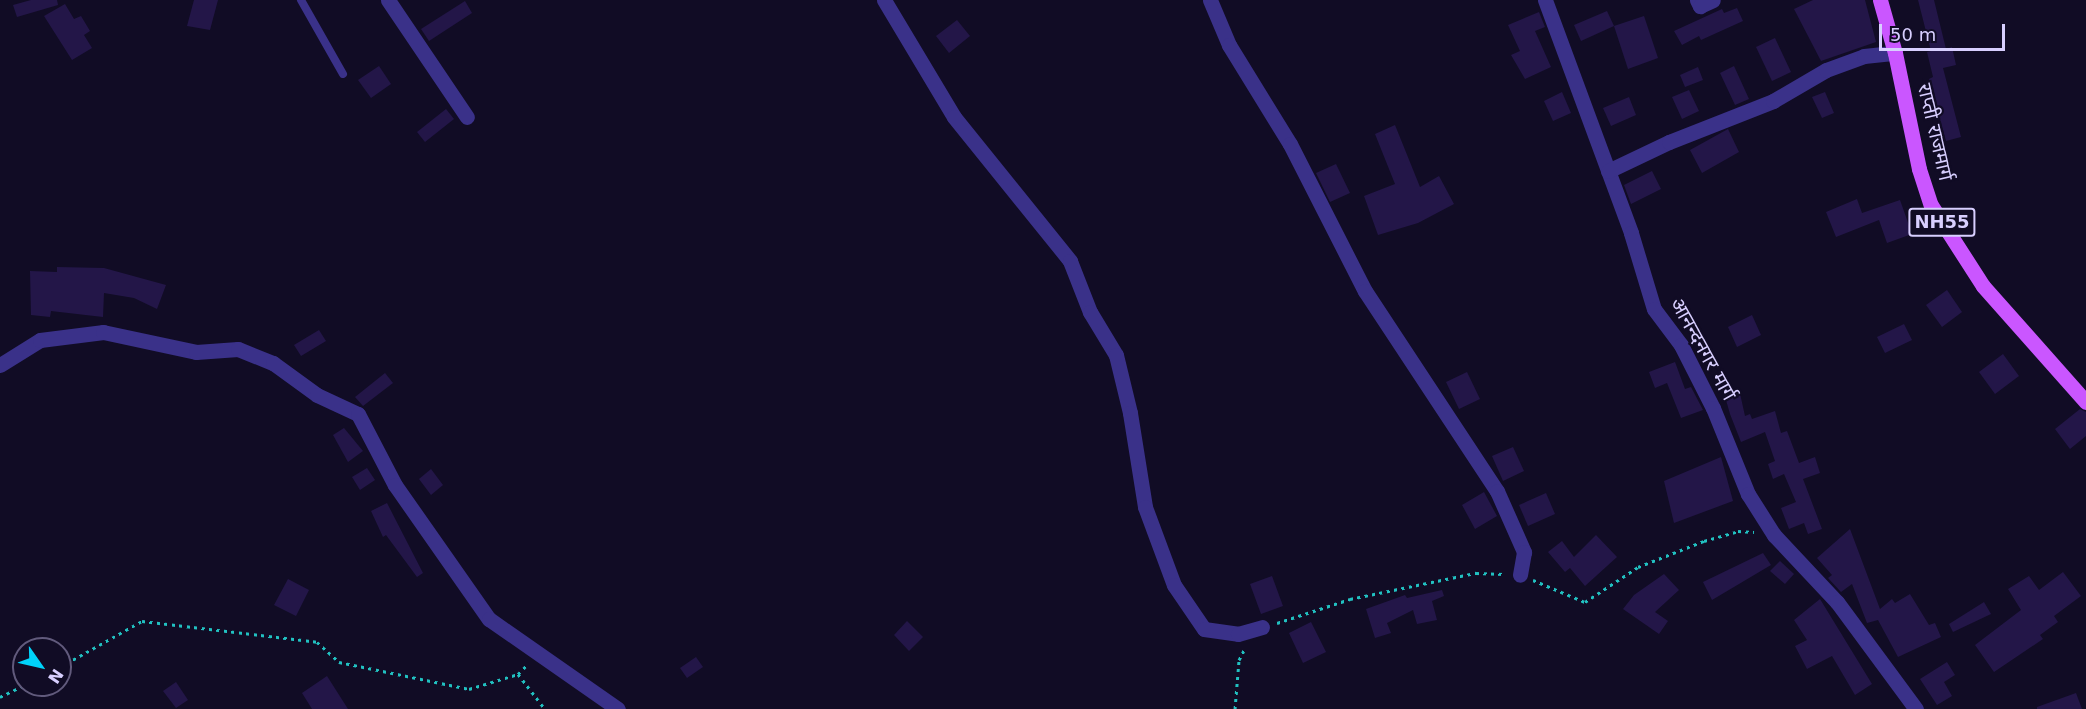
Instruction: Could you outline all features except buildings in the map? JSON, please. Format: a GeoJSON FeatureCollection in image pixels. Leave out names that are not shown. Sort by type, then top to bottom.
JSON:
{"type":"FeatureCollection","features":[{"type":"Feature","properties":{"kind":"main road","name":"राप्ती राजमार्ग"},"geometry":{"type":"LineString","coordinates":[[1880,0],[1895,53],[1919,169],[1931,205],[1983,286],[2086,402]]}},
{"type":"Feature","properties":{"kind":"street"},"geometry":{"type":"LineString","coordinates":[[388,0],[467,117]]}},
{"type":"Feature","properties":{"kind":"street"},"geometry":{"type":"LineString","coordinates":[[884,0],[954,117],[1070,261],[1090,312],[1116,355],[1130,413],[1145,507],[1174,585],[1204,629],[1238,634],[1262,627]]}},
{"type":"Feature","properties":{"kind":"street"},"geometry":{"type":"LineString","coordinates":[[1210,0],[1229,45],[1290,144],[1365,291],[1497,491],[1524,552],[1520,574]]}},
{"type":"Feature","properties":{"kind":"street","name":"आनन्दनगर मार्ग"},"geometry":{"type":"LineString","coordinates":[[1545,0],[1608,171],[1654,309],[1681,345],[1713,408],[1748,494],[1774,535],[1837,602],[1916,709]]}},
{"type":"Feature","properties":{"kind":"street"},"geometry":{"type":"LineString","coordinates":[[1697,0],[1700,6],[1713,0]]}},
{"type":"Feature","properties":{"kind":"street"},"geometry":{"type":"LineString","coordinates":[[1608,171],[1669,142],[1773,101],[1826,70],[1864,56],[1895,53]]}},
{"type":"Feature","properties":{"kind":"street"},"geometry":{"type":"LineString","coordinates":[[0,365],[40,340],[103,332],[196,352],[238,349],[273,363],[317,395],[358,414],[395,485],[489,619],[537,655],[618,709]]}},
{"type":"Feature","properties":{"kind":"lane"},"geometry":{"type":"LineString","coordinates":[[301,0],[343,74]]}},
{"type":"Feature","properties":{"kind":"path"},"geometry":{"type":"LineString","coordinates":[[1235,709],[1239,660],[1262,627],[1350,599],[1476,573],[1520,574],[1585,602],[1638,567],[1704,541],[1738,531],[1774,535]]}},
{"type":"Feature","properties":{"kind":"path"},"geometry":{"type":"LineString","coordinates":[[72,660],[142,621],[317,642],[339,662],[469,689],[518,674],[537,655]]}},
{"type":"Feature","properties":{"kind":"path"},"geometry":{"type":"LineString","coordinates":[[518,674],[545,709]]}}]}
